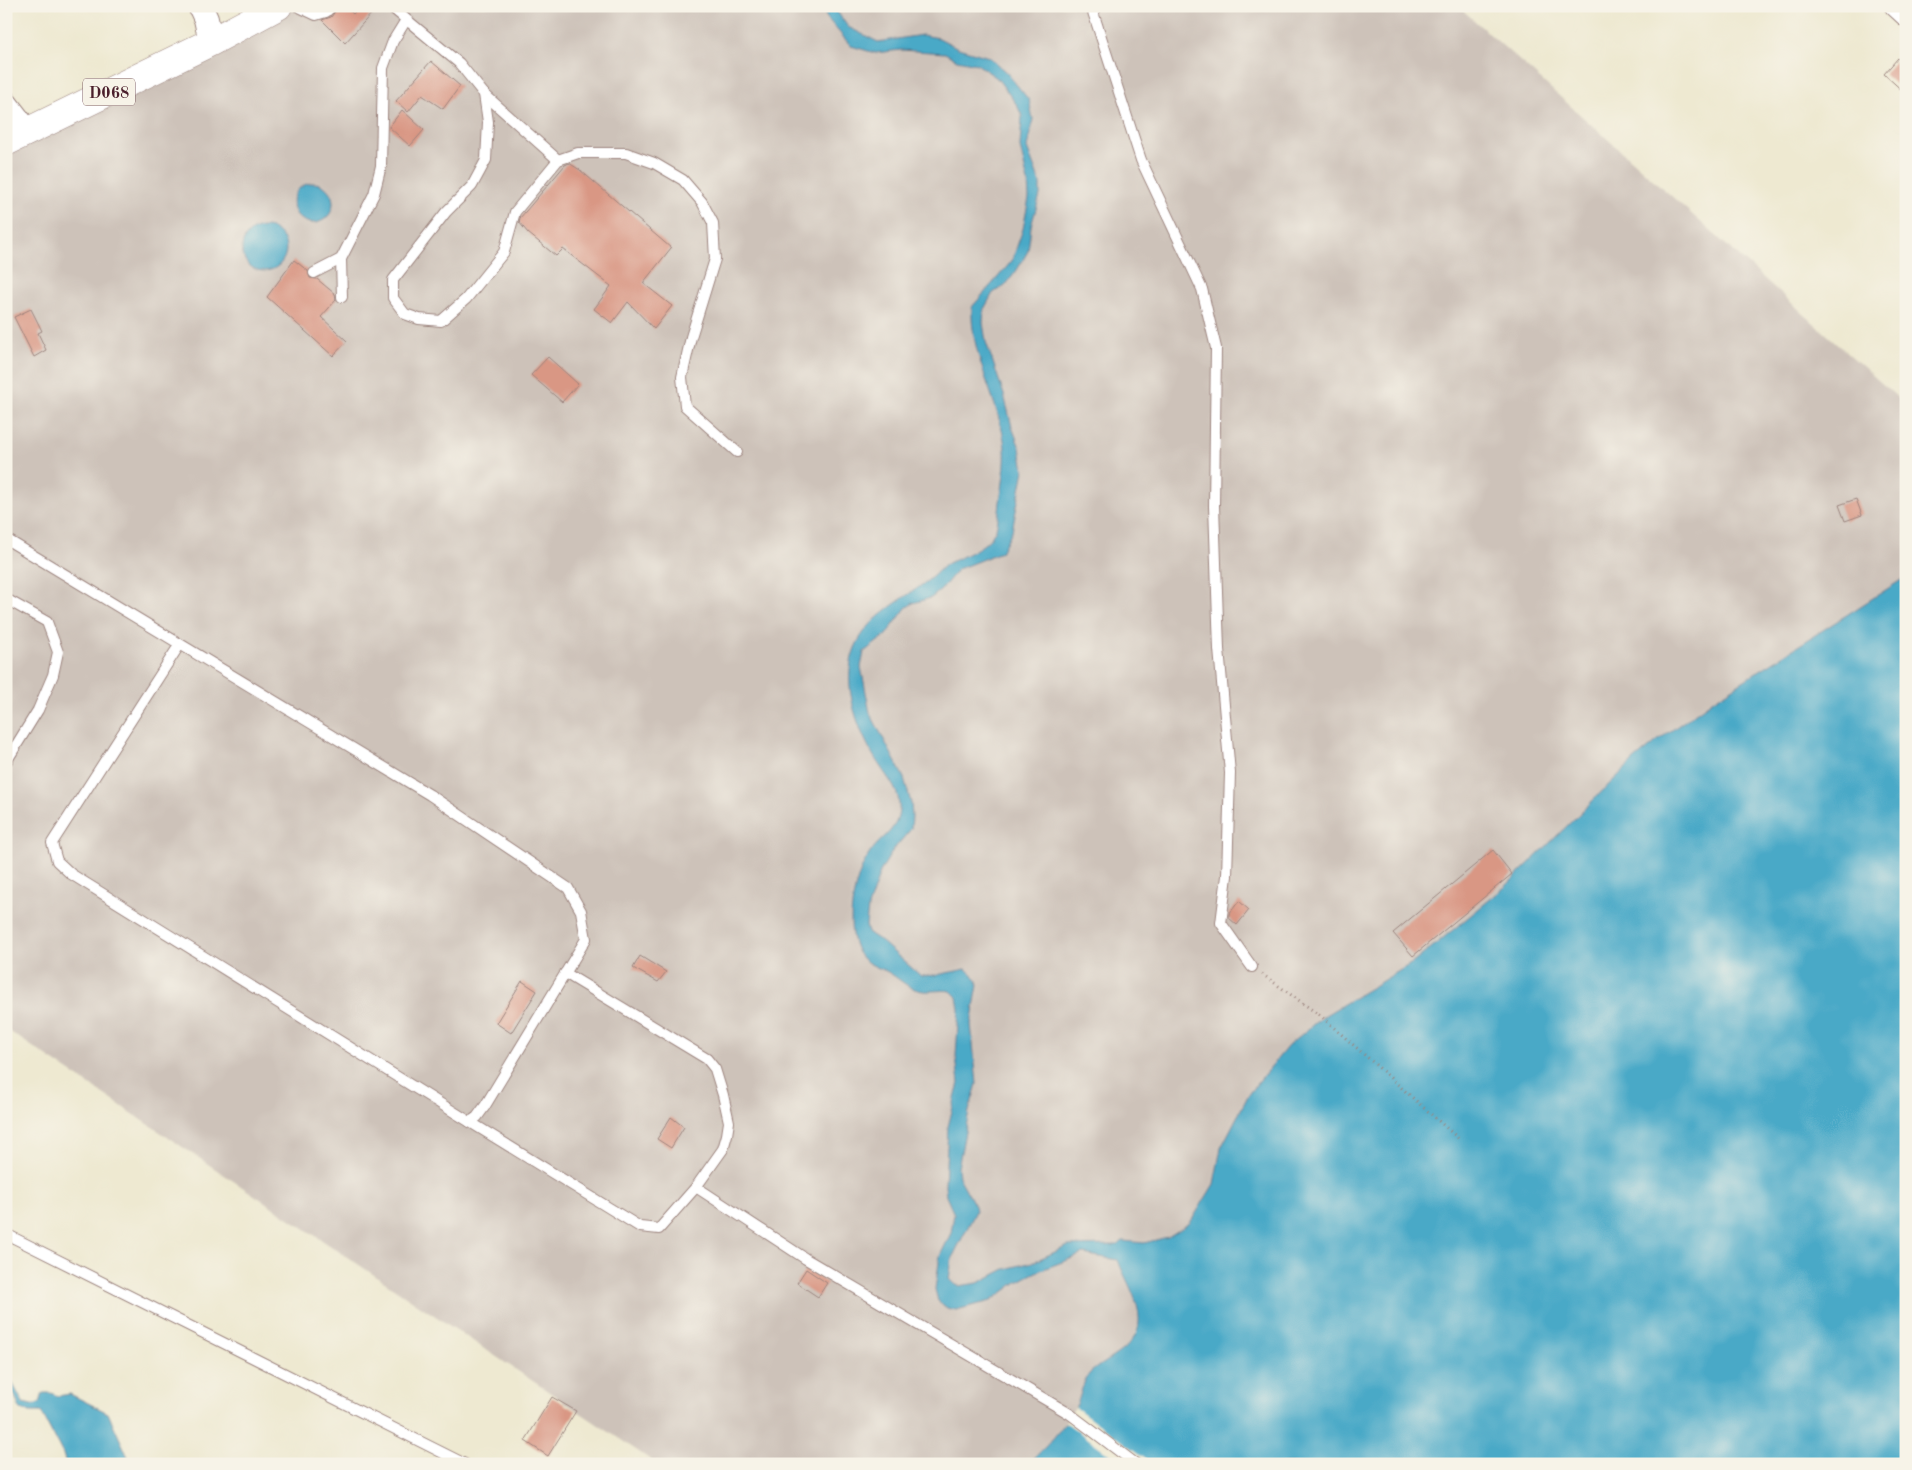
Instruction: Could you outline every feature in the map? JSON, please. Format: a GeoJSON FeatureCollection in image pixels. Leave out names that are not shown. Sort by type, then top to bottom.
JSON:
{"type":"FeatureCollection","features":[{"type":"Feature","properties":{"kind":"main road","name":"D068"},"geometry":{"type":"LineString","coordinates":[[18,136],[211,42],[263,9]]}},
{"type":"Feature","properties":{"kind":"street"},"geometry":{"type":"LineString","coordinates":[[200,6],[206,19],[211,42]]}},
{"type":"Feature","properties":{"kind":"street"},"geometry":{"type":"LineString","coordinates":[[1894,6],[1906,17]]}},
{"type":"Feature","properties":{"kind":"street"},"geometry":{"type":"LineString","coordinates":[[6,100],[18,136]]}},
{"type":"Feature","properties":{"kind":"lane"},"geometry":{"type":"LineString","coordinates":[[297,6],[316,15],[326,12],[332,6]]}},
{"type":"Feature","properties":{"kind":"lane"},"geometry":{"type":"LineString","coordinates":[[390,6],[459,63],[484,94],[558,160]]}},
{"type":"Feature","properties":{"kind":"lane"},"geometry":{"type":"LineString","coordinates":[[1091,6],[1141,160],[1202,289],[1216,348],[1214,506],[1220,649],[1230,773],[1227,876],[1221,923],[1252,966]]}},
{"type":"Feature","properties":{"kind":"lane"},"geometry":{"type":"LineString","coordinates":[[342,297],[341,259],[374,194],[381,166],[383,68],[393,41],[406,20]]}},
{"type":"Feature","properties":{"kind":"lane"},"geometry":{"type":"LineString","coordinates":[[484,94],[488,122],[486,160],[472,186],[446,212],[393,280],[393,298],[405,314],[419,320],[441,321],[466,299],[504,252],[515,212],[558,160],[578,153],[626,153],[654,163],[683,180],[702,202],[713,223],[715,259],[698,312],[682,377],[685,406],[737,452]]}},
{"type":"Feature","properties":{"kind":"lane"},"geometry":{"type":"LineString","coordinates":[[314,274],[341,259]]}},
{"type":"Feature","properties":{"kind":"lane"},"geometry":{"type":"LineString","coordinates":[[6,539],[430,795],[568,888],[581,911],[586,939],[485,1106],[478,1117],[470,1122]]}},
{"type":"Feature","properties":{"kind":"lane"},"geometry":{"type":"LineString","coordinates":[[6,599],[46,622],[58,652],[53,675],[38,710],[6,762]]}},
{"type":"Feature","properties":{"kind":"lane"},"geometry":{"type":"LineString","coordinates":[[180,644],[52,843],[57,861],[71,874],[640,1227],[659,1229],[696,1187],[723,1149],[729,1122],[715,1069],[707,1059],[565,973]]}},
{"type":"Feature","properties":{"kind":"lane"},"geometry":{"type":"LineString","coordinates":[[696,1187],[806,1259],[1070,1414],[1136,1464]]}},
{"type":"Feature","properties":{"kind":"lane"},"geometry":{"type":"LineString","coordinates":[[6,1234],[465,1464]]}},
{"type":"Feature","properties":{"kind":"path"},"geometry":{"type":"LineString","coordinates":[[1252,966],[1322,1018],[1460,1140]]}},
{"type":"Feature","properties":{"kind":"shaded area"},"geometry":{"type":"Polygon","coordinates":[[[290,6],[1458,6],[1906,405],[1906,577],[1715,699],[1661,738],[1634,760],[1505,887],[1414,962],[1322,1017],[1221,1148],[1214,1184],[1190,1223],[1168,1237],[1144,1243],[1123,1241],[1117,1244],[1117,1260],[1136,1300],[1139,1323],[1133,1338],[1124,1349],[1089,1374],[1075,1407],[1050,1444],[1028,1464],[657,1464],[6,1029],[6,144],[290,6]]]}},
{"type":"Feature","properties":{"kind":"water"},"geometry":{"type":"Polygon","coordinates":[[[821,6],[833,6],[848,27],[878,42],[922,35],[939,38],[958,48],[989,57],[1007,73],[1029,100],[1033,119],[1027,148],[1040,183],[1040,195],[1031,226],[1028,251],[1005,286],[993,293],[984,309],[983,323],[986,342],[1020,448],[1024,470],[1012,531],[1001,552],[958,569],[941,590],[931,598],[913,603],[906,608],[886,635],[864,652],[861,667],[870,713],[904,778],[911,803],[912,816],[911,829],[893,850],[880,872],[868,907],[866,925],[868,933],[882,942],[921,976],[966,969],[976,978],[978,985],[971,1024],[977,1084],[969,1111],[958,1168],[959,1177],[976,1211],[952,1258],[949,1279],[959,1286],[978,1283],[1005,1269],[1033,1262],[1068,1246],[1118,1245],[1123,1241],[1144,1243],[1168,1237],[1190,1223],[1214,1184],[1221,1148],[1250,1092],[1288,1046],[1322,1017],[1414,962],[1505,887],[1634,760],[1661,738],[1715,699],[1906,577],[1906,1464],[1028,1464],[1065,1424],[1077,1404],[1087,1376],[1120,1352],[1133,1339],[1137,1331],[1139,1314],[1132,1290],[1118,1260],[1083,1254],[1036,1272],[1017,1282],[991,1301],[956,1310],[947,1308],[938,1301],[935,1289],[940,1256],[951,1233],[954,1214],[946,1196],[945,1185],[948,1127],[959,1083],[956,1056],[959,1009],[957,997],[951,991],[914,989],[862,958],[856,948],[852,935],[851,920],[855,890],[864,863],[870,853],[894,826],[899,812],[898,798],[894,788],[872,754],[854,709],[850,678],[851,662],[855,648],[861,636],[879,616],[934,576],[945,565],[974,551],[987,542],[996,529],[998,521],[1004,474],[1005,447],[1000,423],[979,358],[972,324],[972,307],[1012,261],[1023,229],[1029,198],[1028,182],[1020,147],[1022,116],[1017,105],[997,78],[977,64],[957,60],[945,53],[901,50],[875,53],[851,46],[827,18],[821,6]]]}},
{"type":"Feature","properties":{"kind":"water"},"geometry":{"type":"Polygon","coordinates":[[[317,183],[324,186],[330,192],[333,203],[332,211],[324,220],[317,223],[309,223],[302,220],[294,211],[293,199],[296,192],[305,184],[317,183]]]}},
{"type":"Feature","properties":{"kind":"water"},"geometry":{"type":"Polygon","coordinates":[[[260,227],[268,227],[280,233],[286,249],[280,265],[268,271],[260,271],[248,265],[242,253],[242,245],[248,233],[260,227]]]}},
{"type":"Feature","properties":{"kind":"water"},"geometry":{"type":"Polygon","coordinates":[[[6,1371],[23,1403],[32,1405],[40,1403],[43,1393],[51,1393],[58,1396],[70,1394],[108,1413],[128,1457],[128,1464],[66,1464],[63,1454],[41,1412],[27,1412],[18,1405],[6,1376],[6,1371]]]}},
{"type":"Feature","properties":{"kind":"pier"},"geometry":{"type":"Polygon","coordinates":[[[1075,1407],[1154,1464],[1123,1464],[1065,1422],[1075,1407]]]}},
{"type":"Feature","properties":{"kind":"building"},"geometry":{"type":"Polygon","coordinates":[[[339,6],[345,6],[353,14],[361,6],[367,6],[373,12],[345,43],[322,20],[331,17],[339,6]]]}},
{"type":"Feature","properties":{"kind":"building"},"geometry":{"type":"Polygon","coordinates":[[[1898,58],[1906,65],[1906,94],[1884,74],[1898,58]]]}},
{"type":"Feature","properties":{"kind":"building"},"geometry":{"type":"Polygon","coordinates":[[[431,61],[460,86],[443,109],[422,95],[408,112],[396,101],[431,61]]]}},
{"type":"Feature","properties":{"kind":"building"},"geometry":{"type":"Polygon","coordinates":[[[402,110],[424,130],[410,146],[389,127],[402,110]]]}},
{"type":"Feature","properties":{"kind":"building"},"geometry":{"type":"Polygon","coordinates":[[[569,163],[580,170],[671,248],[643,283],[672,306],[654,329],[628,302],[612,323],[594,309],[611,286],[563,249],[556,256],[528,233],[519,222],[520,218],[565,165],[569,163]]]}},
{"type":"Feature","properties":{"kind":"building"},"geometry":{"type":"Polygon","coordinates":[[[294,260],[308,271],[310,278],[317,279],[335,294],[336,300],[321,317],[347,341],[333,356],[267,297],[294,260]]]}},
{"type":"Feature","properties":{"kind":"building"},"geometry":{"type":"Polygon","coordinates":[[[31,309],[42,331],[38,333],[46,350],[34,357],[14,317],[31,309]]]}},
{"type":"Feature","properties":{"kind":"building"},"geometry":{"type":"Polygon","coordinates":[[[548,357],[578,384],[562,402],[531,375],[548,357]]]}},
{"type":"Feature","properties":{"kind":"building"},"geometry":{"type":"Polygon","coordinates":[[[1856,499],[1862,515],[1845,521],[1839,505],[1856,499]]]}},
{"type":"Feature","properties":{"kind":"building"},"geometry":{"type":"Polygon","coordinates":[[[1493,850],[1512,874],[1413,956],[1393,933],[1493,850]]]}},
{"type":"Feature","properties":{"kind":"building"},"geometry":{"type":"Polygon","coordinates":[[[1239,901],[1249,910],[1237,925],[1229,918],[1229,914],[1239,901]]]}},
{"type":"Feature","properties":{"kind":"building"},"geometry":{"type":"Polygon","coordinates":[[[640,956],[666,972],[658,982],[633,968],[640,956]]]}},
{"type":"Feature","properties":{"kind":"building"},"geometry":{"type":"Polygon","coordinates":[[[522,981],[537,991],[511,1033],[496,1023],[522,981]]]}},
{"type":"Feature","properties":{"kind":"building"},"geometry":{"type":"Polygon","coordinates":[[[671,1117],[684,1127],[671,1148],[657,1139],[671,1117]]]}},
{"type":"Feature","properties":{"kind":"building"},"geometry":{"type":"Polygon","coordinates":[[[806,1269],[827,1283],[818,1297],[797,1283],[806,1269]]]}},
{"type":"Feature","properties":{"kind":"building"},"geometry":{"type":"Polygon","coordinates":[[[552,1397],[576,1411],[548,1456],[525,1441],[552,1397]]]}}]}
